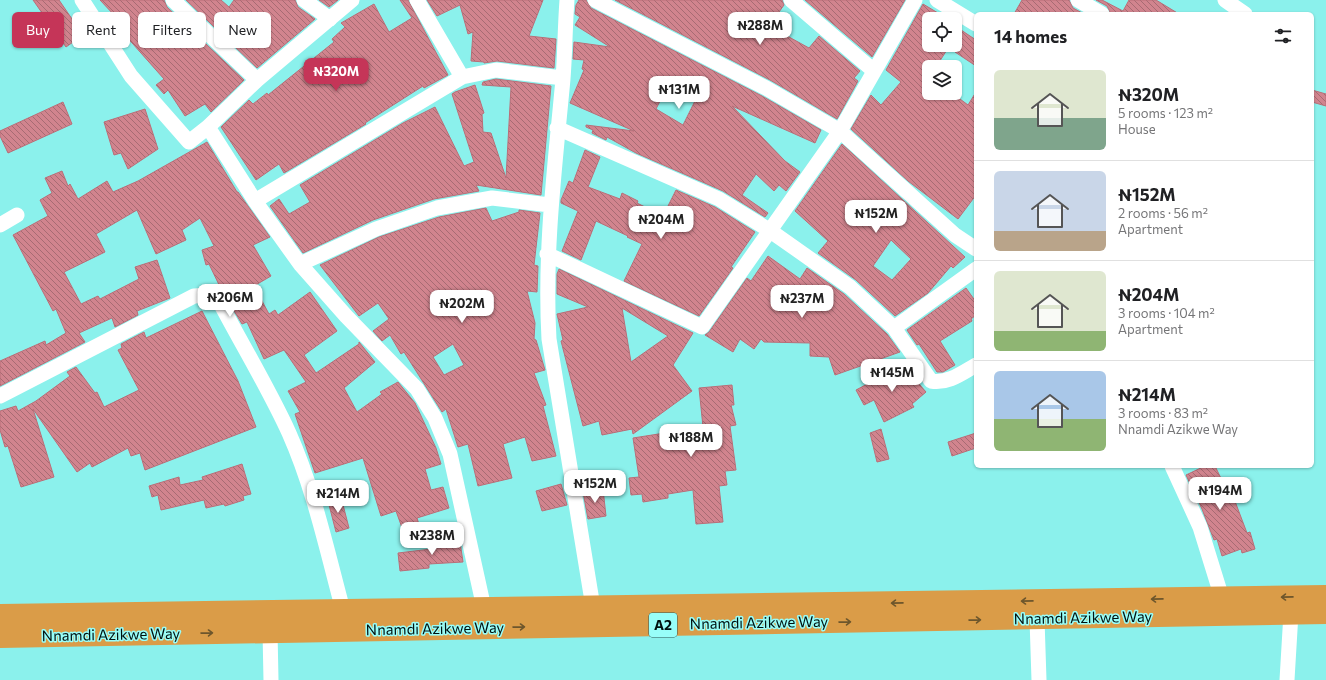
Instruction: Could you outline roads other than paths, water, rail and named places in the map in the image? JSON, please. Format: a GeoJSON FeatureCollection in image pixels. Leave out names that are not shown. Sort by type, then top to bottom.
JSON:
{"type":"FeatureCollection","features":[{"type":"Feature","properties":{"kind":"highway","name":"Nnamdi Azikwe Way"},"geometry":{"type":"LineString","coordinates":[[0,637],[270,631],[342,620],[484,608],[1326,596]]}},
{"type":"Feature","properties":{"kind":"highway","name":"Nnamdi Azikwe Way"},"geometry":{"type":"LineString","coordinates":[[0,615],[342,620],[1038,619],[1326,613]]}},
{"type":"Feature","properties":{"kind":"street"},"geometry":{"type":"LineString","coordinates":[[82,0],[131,76],[189,142],[208,127],[256,80],[352,0]]}},
{"type":"Feature","properties":{"kind":"street"},"geometry":{"type":"LineString","coordinates":[[173,0],[256,80]]}},
{"type":"Feature","properties":{"kind":"street"},"geometry":{"type":"LineString","coordinates":[[304,0],[330,19]]}},
{"type":"Feature","properties":{"kind":"street"},"geometry":{"type":"LineString","coordinates":[[417,0],[462,77]]}},
{"type":"Feature","properties":{"kind":"street"},"geometry":{"type":"LineString","coordinates":[[567,0],[563,78],[550,205],[546,298],[549,340],[592,607]]}},
{"type":"Feature","properties":{"kind":"street"},"geometry":{"type":"LineString","coordinates":[[595,0],[766,88],[840,131],[954,235],[974,248]]}},
{"type":"Feature","properties":{"kind":"street"},"geometry":{"type":"LineString","coordinates":[[791,0],[874,71]]}},
{"type":"Feature","properties":{"kind":"street"},"geometry":{"type":"LineString","coordinates":[[547,254],[702,328],[769,230],[840,131],[915,0]]}},
{"type":"Feature","properties":{"kind":"street"},"geometry":{"type":"LineString","coordinates":[[937,0],[974,23]]}},
{"type":"Feature","properties":{"kind":"street"},"geometry":{"type":"LineString","coordinates":[[1078,0],[1099,12]]}},
{"type":"Feature","properties":{"kind":"street"},"geometry":{"type":"LineString","coordinates":[[1225,0],[1242,12]]}},
{"type":"Feature","properties":{"kind":"street"},"geometry":{"type":"LineString","coordinates":[[255,201],[462,77],[496,70],[563,78]]}},
{"type":"Feature","properties":{"kind":"street"},"geometry":{"type":"LineString","coordinates":[[208,127],[255,201],[300,264],[346,316],[386,355],[416,389],[435,418],[450,454],[484,608]]}},
{"type":"Feature","properties":{"kind":"street"},"geometry":{"type":"LineString","coordinates":[[557,128],[719,199],[769,230],[850,287],[894,328],[931,381],[939,383],[947,381],[974,366]]}},
{"type":"Feature","properties":{"kind":"street"},"geometry":{"type":"LineString","coordinates":[[300,264],[376,229],[437,208],[492,198],[550,205]]}},
{"type":"Feature","properties":{"kind":"street"},"geometry":{"type":"LineString","coordinates":[[0,225],[17,215]]}},
{"type":"Feature","properties":{"kind":"street"},"geometry":{"type":"LineString","coordinates":[[894,328],[974,270]]}},
{"type":"Feature","properties":{"kind":"street"},"geometry":{"type":"LineString","coordinates":[[0,396],[194,296],[210,295],[218,299],[289,433],[313,500],[342,620]]}},
{"type":"Feature","properties":{"kind":"street"},"geometry":{"type":"LineString","coordinates":[[1173,468],[1200,527],[1222,598]]}},
{"type":"Feature","properties":{"kind":"street"},"geometry":{"type":"LineString","coordinates":[[1287,680],[1291,613]]}},
{"type":"Feature","properties":{"kind":"street"},"geometry":{"type":"LineString","coordinates":[[1038,619],[1039,680]]}},
{"type":"Feature","properties":{"kind":"street"},"geometry":{"type":"LineString","coordinates":[[270,631],[271,680]]}}]}
